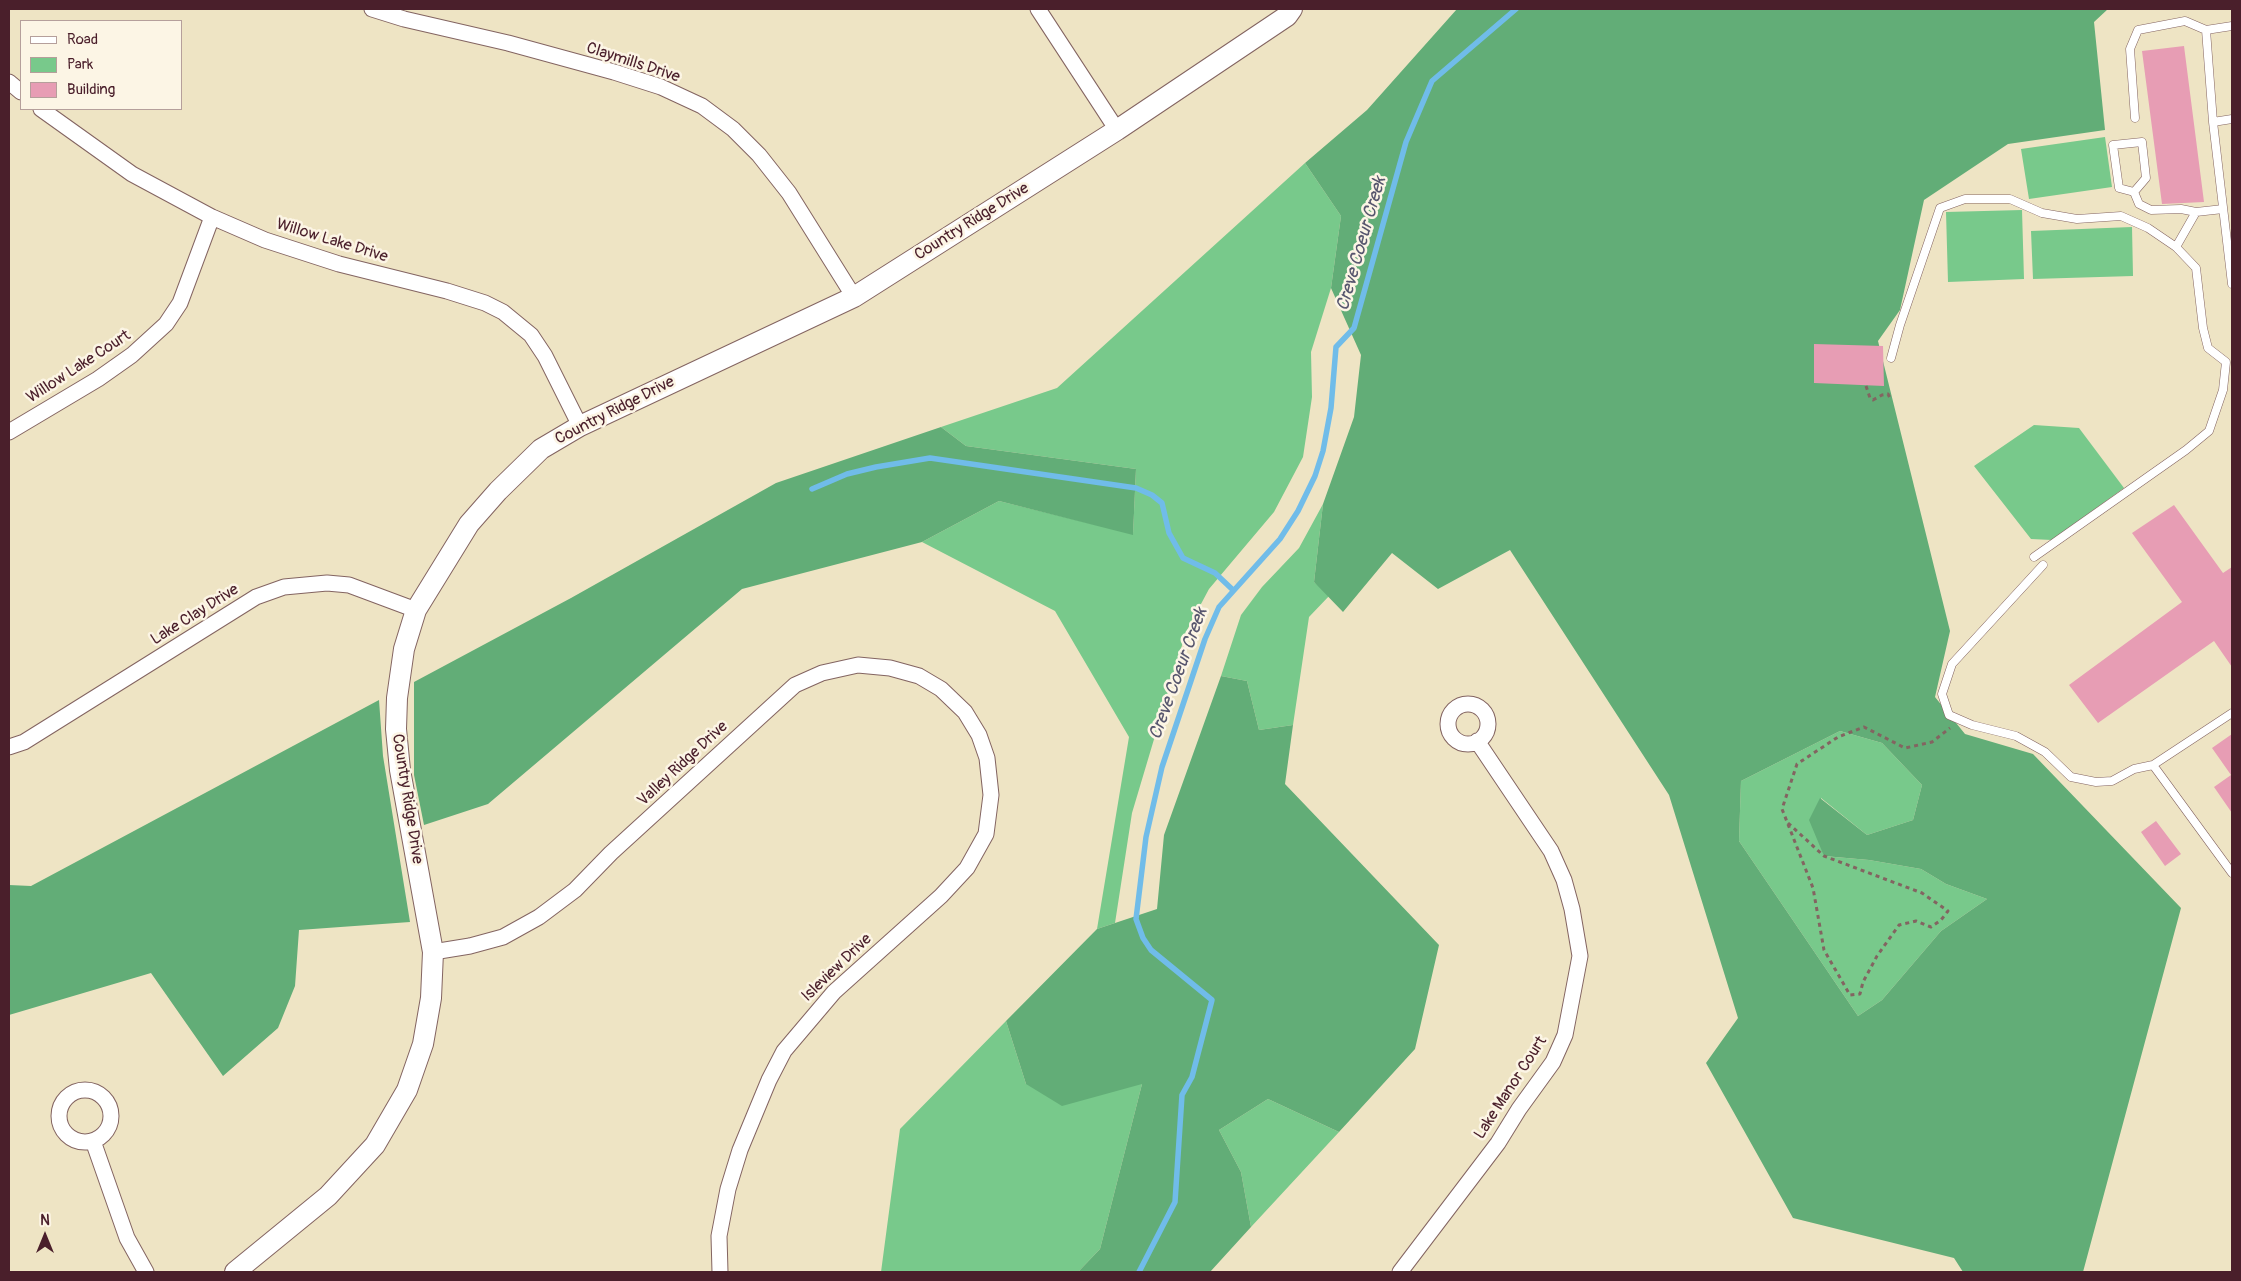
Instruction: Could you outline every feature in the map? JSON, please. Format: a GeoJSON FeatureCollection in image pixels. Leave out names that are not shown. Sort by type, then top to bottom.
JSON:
{"type":"FeatureCollection","features":[{"type":"Feature","properties":{"kind":"street","name":"Claymills Drive"},"geometry":{"type":"LineString","coordinates":[[372,9],[404,19],[614,72],[661,87],[702,106],[733,129],[759,155],[789,193],[854,297]]}},
{"type":"Feature","properties":{"kind":"street"},"geometry":{"type":"LineString","coordinates":[[1038,9],[1117,130]]}},
{"type":"Feature","properties":{"kind":"street","name":"Country Ridge Drive"},"geometry":{"type":"LineString","coordinates":[[235,1272],[328,1196],[374,1145],[407,1090],[422,1044],[431,998],[433,952],[400,770],[396,729],[397,698],[404,649],[416,610],[469,524],[498,491],[541,449],[580,426],[854,297],[1117,130],[1287,16],[1292,9]]}},
{"type":"Feature","properties":{"kind":"street"},"geometry":{"type":"LineString","coordinates":[[9,82],[20,91]]}},
{"type":"Feature","properties":{"kind":"street","name":"Willow Lake Drive"},"geometry":{"type":"LineString","coordinates":[[42,110],[132,174],[212,216],[265,240],[339,264],[447,291],[486,303],[503,312],[531,335],[580,426]]}},
{"type":"Feature","properties":{"kind":"street","name":"Willow Lake Court"},"geometry":{"type":"LineString","coordinates":[[9,432],[125,360],[166,324],[180,303],[212,216]]}},
{"type":"Feature","properties":{"kind":"street","name":"Lake Clay Drive"},"geometry":{"type":"LineString","coordinates":[[9,747],[24,742],[256,597],[284,587],[327,583],[348,585],[416,610]]}},
{"type":"Feature","properties":{"kind":"street","name":"Valley Ridge Drive"},"geometry":{"type":"LineString","coordinates":[[433,952],[470,946],[503,937],[539,917],[575,890],[767,709],[795,685],[822,673],[858,665],[890,668],[920,676],[941,689],[965,712]]}},
{"type":"Feature","properties":{"kind":"street","name":"Isleview Drive"},"geometry":{"type":"LineString","coordinates":[[720,1272],[719,1236],[728,1189],[740,1150],[769,1080],[784,1051],[834,992],[941,896],[967,868],[986,834],[991,795],[988,758],[965,712]]}},
{"type":"Feature","properties":{"kind":"street","name":"Lake Manor Court"},"geometry":{"type":"LineString","coordinates":[[1400,1272],[1498,1143],[1519,1109],[1553,1062],[1565,1035],[1580,956],[1572,909],[1564,880],[1551,851],[1477,741]]}},
{"type":"Feature","properties":{"kind":"street"},"geometry":{"type":"LineString","coordinates":[[93,1142],[127,1238],[146,1272]]}},
{"type":"Feature","properties":{"kind":"lane"},"geometry":{"type":"LineString","coordinates":[[2135,118],[2130,49],[2138,30],[2185,21],[2206,30],[2232,26]]}},
{"type":"Feature","properties":{"kind":"lane"},"geometry":{"type":"LineString","coordinates":[[2206,30],[2213,122],[2232,284]]}},
{"type":"Feature","properties":{"kind":"lane"},"geometry":{"type":"LineString","coordinates":[[2213,122],[2232,120]]}},
{"type":"Feature","properties":{"kind":"lane"},"geometry":{"type":"LineString","coordinates":[[2142,142],[2146,178],[2134,192],[2120,188],[2113,145],[2142,142]]}},
{"type":"Feature","properties":{"kind":"lane"},"geometry":{"type":"LineString","coordinates":[[2134,192],[2139,204],[2151,210],[2181,209],[2196,212],[2223,208]]}},
{"type":"Feature","properties":{"kind":"lane"},"geometry":{"type":"LineString","coordinates":[[1891,358],[1900,325],[1940,208],[1965,199],[2010,199],[2042,214],[2077,219],[2121,216],[2148,228],[2176,247],[2196,268],[2203,328],[2208,348],[2226,362],[2223,390],[2209,431],[2186,450],[2034,557]]}},
{"type":"Feature","properties":{"kind":"lane"},"geometry":{"type":"LineString","coordinates":[[2176,247],[2196,212]]}},
{"type":"Feature","properties":{"kind":"lane"},"geometry":{"type":"LineString","coordinates":[[2042,565],[1952,664],[1942,694],[1948,714],[1972,725],[2016,736],[2046,752],[2071,777],[2096,782],[2112,781],[2134,769],[2153,765],[2232,713]]}},
{"type":"Feature","properties":{"kind":"lane"},"geometry":{"type":"LineString","coordinates":[[2153,765],[2232,873]]}},
{"type":"Feature","properties":{"kind":"path"},"geometry":{"type":"LineString","coordinates":[[1866,386],[1870,398],[1873,400],[1888,394],[1891,400]]}},
{"type":"Feature","properties":{"kind":"path"},"geometry":{"type":"LineString","coordinates":[[1788,823],[1824,856],[1922,893],[1948,911],[1941,920],[1931,927],[1916,921],[1899,925],[1877,956],[1863,982],[1860,994],[1850,995],[1824,950],[1813,888],[1782,809],[1797,764],[1838,737],[1864,727],[1905,748],[1932,742],[1960,720]]}},
{"type":"Feature","properties":{"kind":"green space"},"geometry":{"type":"Polygon","coordinates":[[[1457,9],[2108,9],[2094,22],[2105,130],[2008,144],[1924,200],[1900,310],[1878,341],[1950,631],[1935,697],[1965,734],[2033,754],[2181,908],[2083,1272],[1963,1272],[1954,1258],[1793,1218],[1706,1063],[1738,1018],[1669,795],[1510,550],[1438,589],[1392,553],[1343,612],[1314,582],[1323,504],[1354,417],[1361,355],[1331,288],[1341,216],[1305,163],[1367,110],[1457,9]],[[1840,731],[1741,781],[1739,841],[1858,1016],[1882,1000],[1941,931],[1987,899],[1946,884],[1921,869],[1869,860],[1824,856],[1809,820],[1820,798],[1867,835],[1913,820],[1922,785],[1882,743],[1840,731]]]}},
{"type":"Feature","properties":{"kind":"green space"},"geometry":{"type":"Polygon","coordinates":[[[2105,137],[2112,187],[2029,199],[2021,149],[2105,137]]]}},
{"type":"Feature","properties":{"kind":"green space"},"geometry":{"type":"Polygon","coordinates":[[[1305,163],[1341,216],[1331,288],[1311,352],[1312,397],[1303,457],[1274,512],[1209,589],[1186,632],[1132,813],[1115,923],[1097,929],[1129,737],[1055,611],[922,542],[999,501],[1133,534],[1136,469],[966,446],[941,427],[1057,388],[1305,163]]]}},
{"type":"Feature","properties":{"kind":"green space"},"geometry":{"type":"Polygon","coordinates":[[[2022,210],[2024,279],[1948,282],[1946,212],[2022,210]]]}},
{"type":"Feature","properties":{"kind":"green space"},"geometry":{"type":"Polygon","coordinates":[[[2132,227],[2133,276],[2033,279],[2031,231],[2132,227]]]}},
{"type":"Feature","properties":{"kind":"green space"},"geometry":{"type":"Polygon","coordinates":[[[2034,425],[2079,428],[2124,488],[2052,540],[2031,539],[1974,466],[2034,425]]]}},
{"type":"Feature","properties":{"kind":"green space"},"geometry":{"type":"Polygon","coordinates":[[[941,427],[966,446],[1136,469],[1133,535],[999,501],[922,542],[742,589],[488,804],[424,825],[414,775],[414,682],[571,598],[776,483],[941,427]]]}},
{"type":"Feature","properties":{"kind":"green space"},"geometry":{"type":"Polygon","coordinates":[[[1323,504],[1314,582],[1330,595],[1309,617],[1293,725],[1259,730],[1247,681],[1221,676],[1241,615],[1262,587],[1299,548],[1323,504]]]}},
{"type":"Feature","properties":{"kind":"green space"},"geometry":{"type":"Polygon","coordinates":[[[1221,676],[1247,681],[1259,730],[1293,725],[1285,784],[1439,945],[1415,1049],[1339,1132],[1268,1099],[1219,1130],[1241,1172],[1251,1227],[1210,1272],[1078,1272],[1100,1249],[1142,1084],[1062,1106],[1026,1084],[1006,1021],[1097,929],[1157,909],[1164,835],[1221,676]]]}},
{"type":"Feature","properties":{"kind":"green space"},"geometry":{"type":"Polygon","coordinates":[[[379,700],[383,756],[410,922],[299,930],[295,986],[278,1028],[223,1076],[151,973],[9,1015],[9,885],[31,886],[379,700]]]}},
{"type":"Feature","properties":{"kind":"green space"},"geometry":{"type":"Polygon","coordinates":[[[1840,731],[1882,743],[1922,785],[1913,820],[1867,835],[1821,798],[1824,856],[1869,860],[1921,869],[1946,884],[1987,899],[1941,931],[1882,1000],[1858,1016],[1739,841],[1741,781],[1840,731]]]}},
{"type":"Feature","properties":{"kind":"green space"},"geometry":{"type":"Polygon","coordinates":[[[1006,1021],[1026,1084],[1142,1084],[1100,1249],[1078,1272],[881,1272],[900,1129],[1006,1021]]]}},
{"type":"Feature","properties":{"kind":"green space"},"geometry":{"type":"Polygon","coordinates":[[[1268,1099],[1339,1132],[1251,1227],[1241,1172],[1219,1130],[1268,1099]]]}},
{"type":"Feature","properties":{"kind":"building"},"geometry":{"type":"Polygon","coordinates":[[[2184,46],[2204,202],[2162,204],[2142,51],[2184,46]]]}},
{"type":"Feature","properties":{"kind":"building"},"geometry":{"type":"Polygon","coordinates":[[[1814,344],[1883,346],[1884,386],[1814,383],[1814,344]]]}},
{"type":"Feature","properties":{"kind":"building"},"geometry":{"type":"Polygon","coordinates":[[[2174,505],[2223,573],[2232,567],[2232,667],[2214,641],[2098,723],[2069,685],[2182,602],[2132,533],[2174,505]]]}},
{"type":"Feature","properties":{"kind":"building"},"geometry":{"type":"Polygon","coordinates":[[[2232,734],[2232,813],[2214,787],[2231,775],[2212,748],[2232,734]]]}},
{"type":"Feature","properties":{"kind":"building"},"geometry":{"type":"Polygon","coordinates":[[[2156,821],[2181,854],[2165,866],[2141,832],[2156,821]]]}},
{"type":"Feature","properties":{"kind":"waterway","name":"Creve Coeur Creek"},"geometry":{"type":"LineString","coordinates":[[1139,1272],[1175,1202],[1182,1095],[1192,1077],[1212,1000],[1151,950],[1143,938],[1136,919],[1146,837],[1162,767],[1205,639],[1219,607],[1280,539],[1298,511],[1315,476],[1323,451],[1331,408],[1336,347],[1354,328],[1406,142],[1432,81],[1516,9]]}},
{"type":"Feature","properties":{"kind":"waterway"},"geometry":{"type":"LineString","coordinates":[[812,489],[847,474],[930,458],[1136,488],[1152,495],[1162,503],[1169,533],[1183,558],[1215,573],[1233,590]]}}]}
